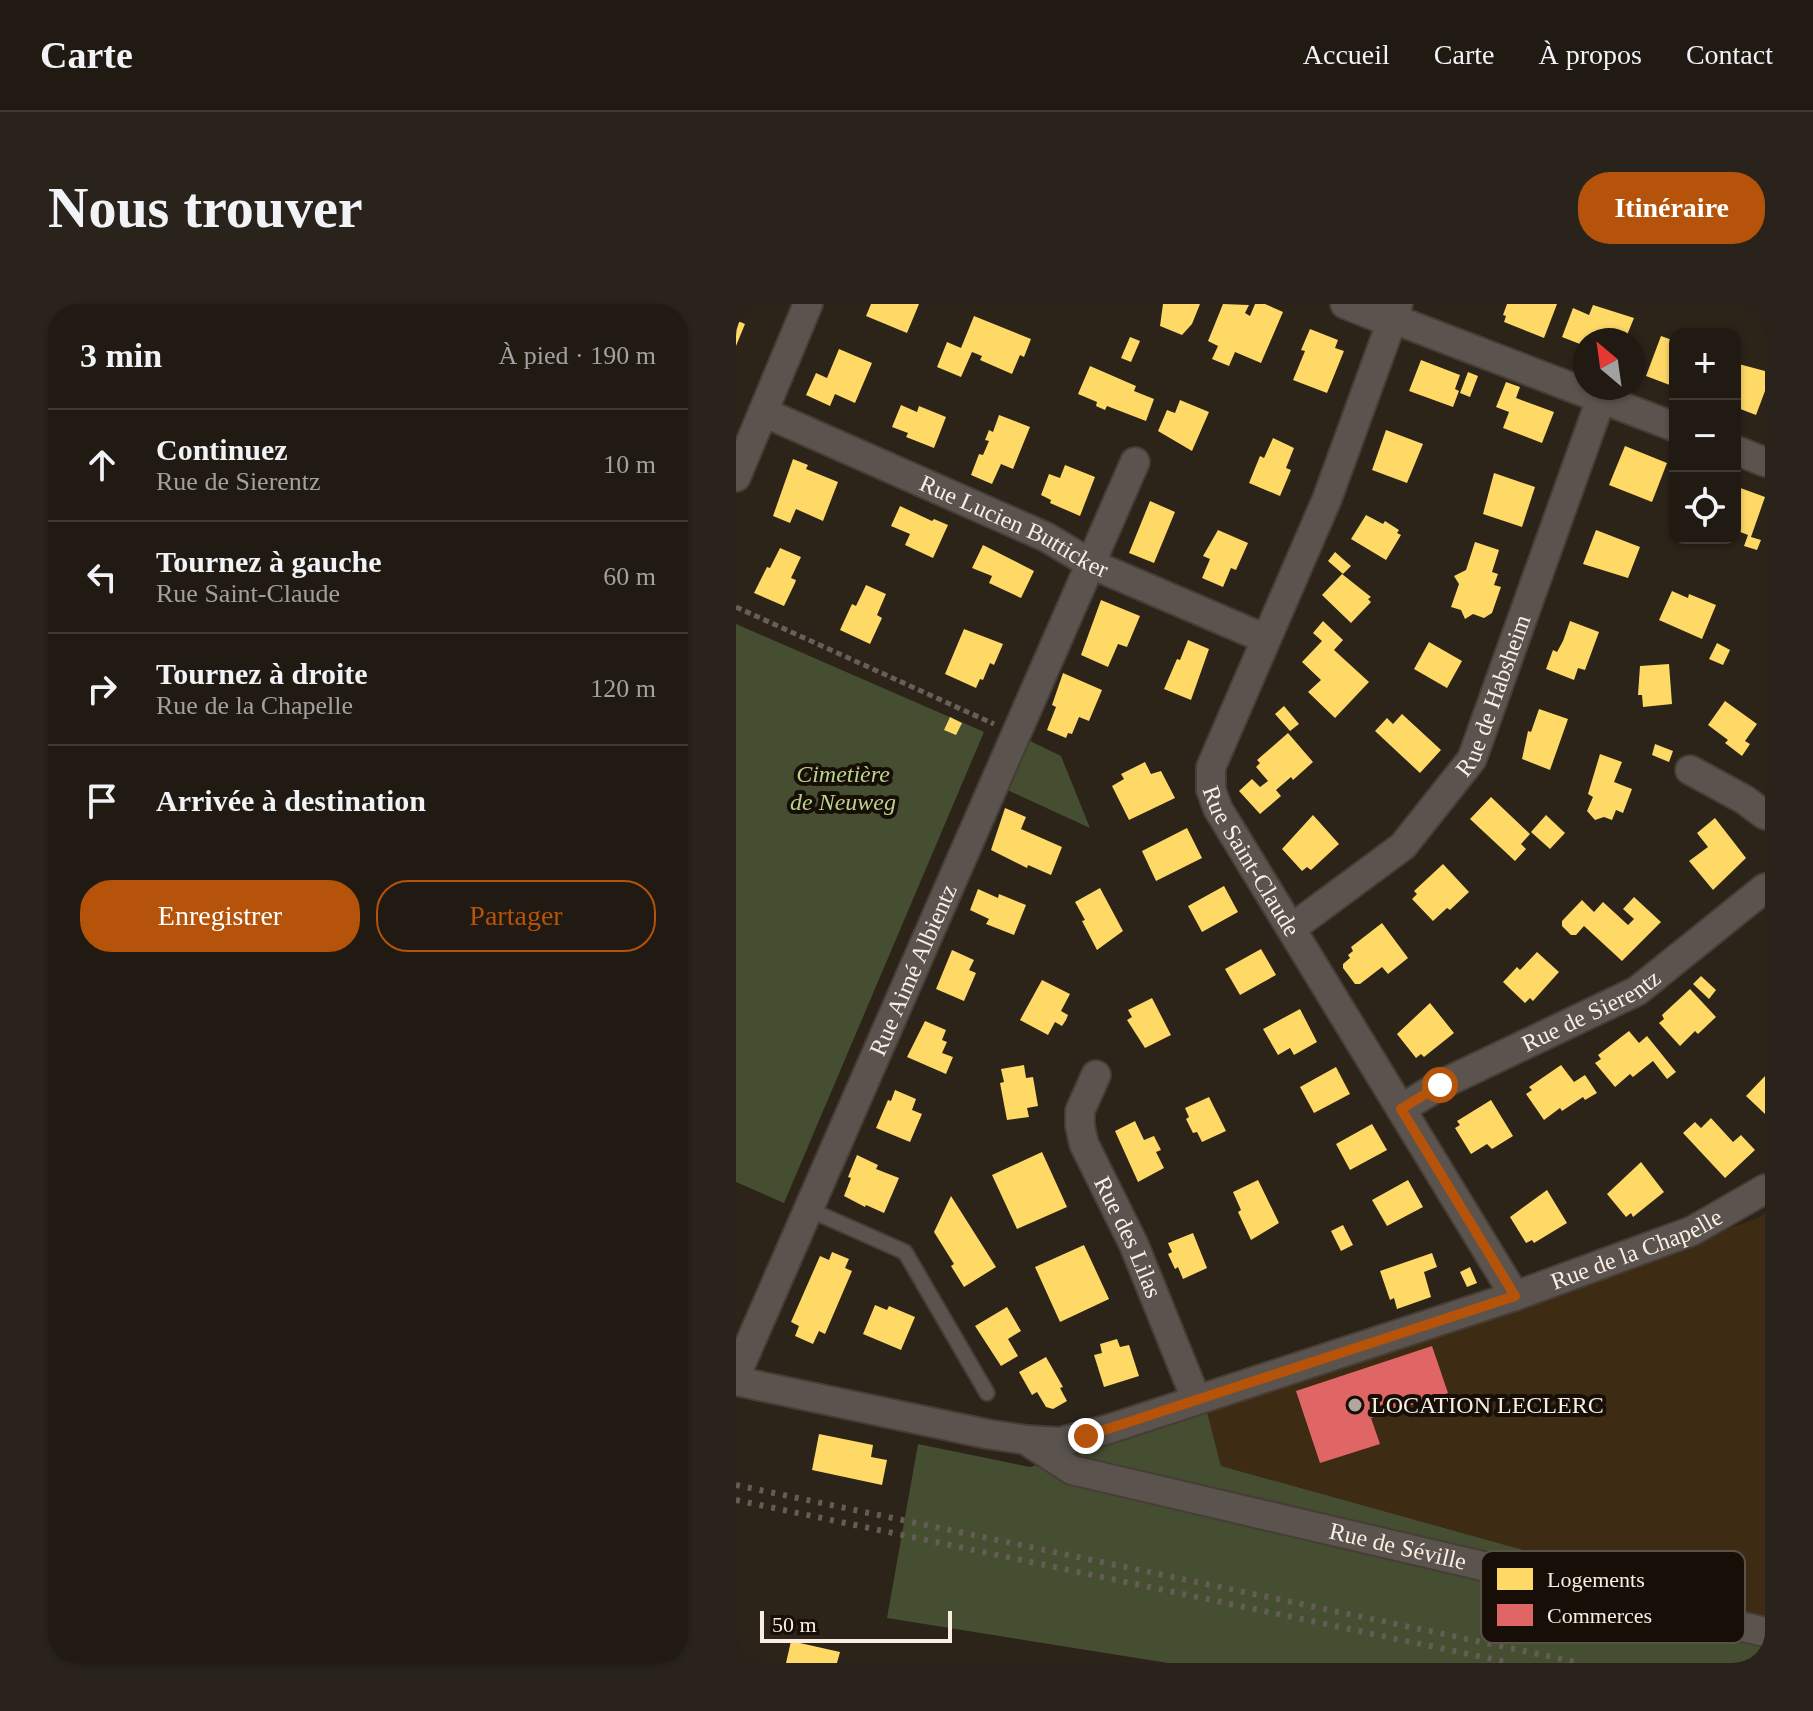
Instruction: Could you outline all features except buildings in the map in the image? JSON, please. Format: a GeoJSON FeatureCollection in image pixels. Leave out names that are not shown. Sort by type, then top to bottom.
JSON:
{"type":"FeatureCollection","features":[{"type":"Feature","properties":{"kind":"street"},"geometry":{"type":"LineString","coordinates":[[736,477],[808,304]]}},
{"type":"Feature","properties":{"kind":"street"},"geometry":{"type":"LineString","coordinates":[[1345,304],[1377,317],[1395,312],[1573,387]]}},
{"type":"Feature","properties":{"kind":"street","name":"Rue Saint-Claude"},"geometry":{"type":"LineString","coordinates":[[1395,312],[1327,499],[1211,767],[1211,790],[1218,809],[1515,1296]]}},
{"type":"Feature","properties":{"kind":"street","name":"Rue de Habsheim"},"geometry":{"type":"LineString","coordinates":[[1292,928],[1403,846],[1472,759],[1601,400]]}},
{"type":"Feature","properties":{"kind":"street"},"geometry":{"type":"LineString","coordinates":[[1604,400],[1669,425]]}},
{"type":"Feature","properties":{"kind":"street","name":"Rue Lucien Butticker"},"geometry":{"type":"LineString","coordinates":[[763,412],[1046,537],[1091,564],[1266,639]]}},
{"type":"Feature","properties":{"kind":"street"},"geometry":{"type":"LineString","coordinates":[[1741,452],[1765,462]]}},
{"type":"Feature","properties":{"kind":"street","name":"Rue Aimé Albientz"},"geometry":{"type":"LineString","coordinates":[[736,1375],[1135,462]]}},
{"type":"Feature","properties":{"kind":"street"},"geometry":{"type":"LineString","coordinates":[[1690,770],[1745,800],[1765,815]]}},
{"type":"Feature","properties":{"kind":"street","name":"Rue de Sierentz"},"geometry":{"type":"LineString","coordinates":[[1401,1109],[1440,1085],[1637,991],[1765,888]]}},
{"type":"Feature","properties":{"kind":"street","name":"Rue des Lilas"},"geometry":{"type":"LineString","coordinates":[[1096,1075],[1080,1111],[1084,1144],[1134,1245],[1196,1399]]}},
{"type":"Feature","properties":{"kind":"street","name":"Rue de la Chapelle"},"geometry":{"type":"LineString","coordinates":[[1036,1441],[1060,1442],[1086,1436],[1515,1296],[1692,1231],[1765,1189]]}},
{"type":"Feature","properties":{"kind":"street","name":"Rue de Séville"},"geometry":{"type":"LineString","coordinates":[[736,1381],[1036,1441],[1076,1463],[1122,1482],[1481,1566]]}},
{"type":"Feature","properties":{"kind":"street","name":"Rue de Séville"},"geometry":{"type":"LineString","coordinates":[[1745,1627],[1765,1632]]}},
{"type":"Feature","properties":{"kind":"lane"},"geometry":{"type":"LineString","coordinates":[[808,1209],[905,1252],[987,1393]]}},
{"type":"Feature","properties":{"kind":"path"},"geometry":{"type":"LineString","coordinates":[[736,607],[1017,734]]}},
{"type":"Feature","properties":{"kind":"shaded area"},"geometry":{"type":"Polygon","coordinates":[[[1765,1213],[1765,1617],[1745,1611],[1745,1551],[1527,1551],[1221,1466],[1207,1412],[1765,1213]]]}},
{"type":"Feature","properties":{"kind":"green space","name":"Cimetière de Neuweg"},"geometry":{"type":"Polygon","coordinates":[[[736,624],[984,732],[784,1203],[736,1182],[736,624]]]}},
{"type":"Feature","properties":{"kind":"green space"},"geometry":{"type":"Polygon","coordinates":[[[1026,739],[1061,756],[1090,828],[1003,788],[1026,739]]]}},
{"type":"Feature","properties":{"kind":"green space"},"geometry":{"type":"Polygon","coordinates":[[[1207,1412],[1221,1466],[1527,1551],[1481,1551],[1481,1643],[1745,1643],[1745,1611],[1765,1617],[1765,1663],[1168,1663],[887,1618],[918,1444],[1030,1467],[1207,1412]]]}},
{"type":"Feature","properties":{"kind":"railway"},"geometry":{"type":"LineString","coordinates":[[736,1485],[1481,1642]]}},
{"type":"Feature","properties":{"kind":"railway"},"geometry":{"type":"LineString","coordinates":[[736,1500],[1511,1663]]}},
{"type":"Feature","properties":{"kind":"railway"},"geometry":{"type":"LineString","coordinates":[[1486,1643],[1581,1663]]}},
{"type":"Feature","properties":{"kind":"place","name":"LOCATION LECLERC"},"geometry":{"type":"Point","coordinates":[1355,1405]}},
{"type":"Feature","properties":{"kind":"route"},"geometry":{"type":"LineString","coordinates":[[1086,1436],[1515,1296],[1401,1109],[1440,1085]]}}]}
